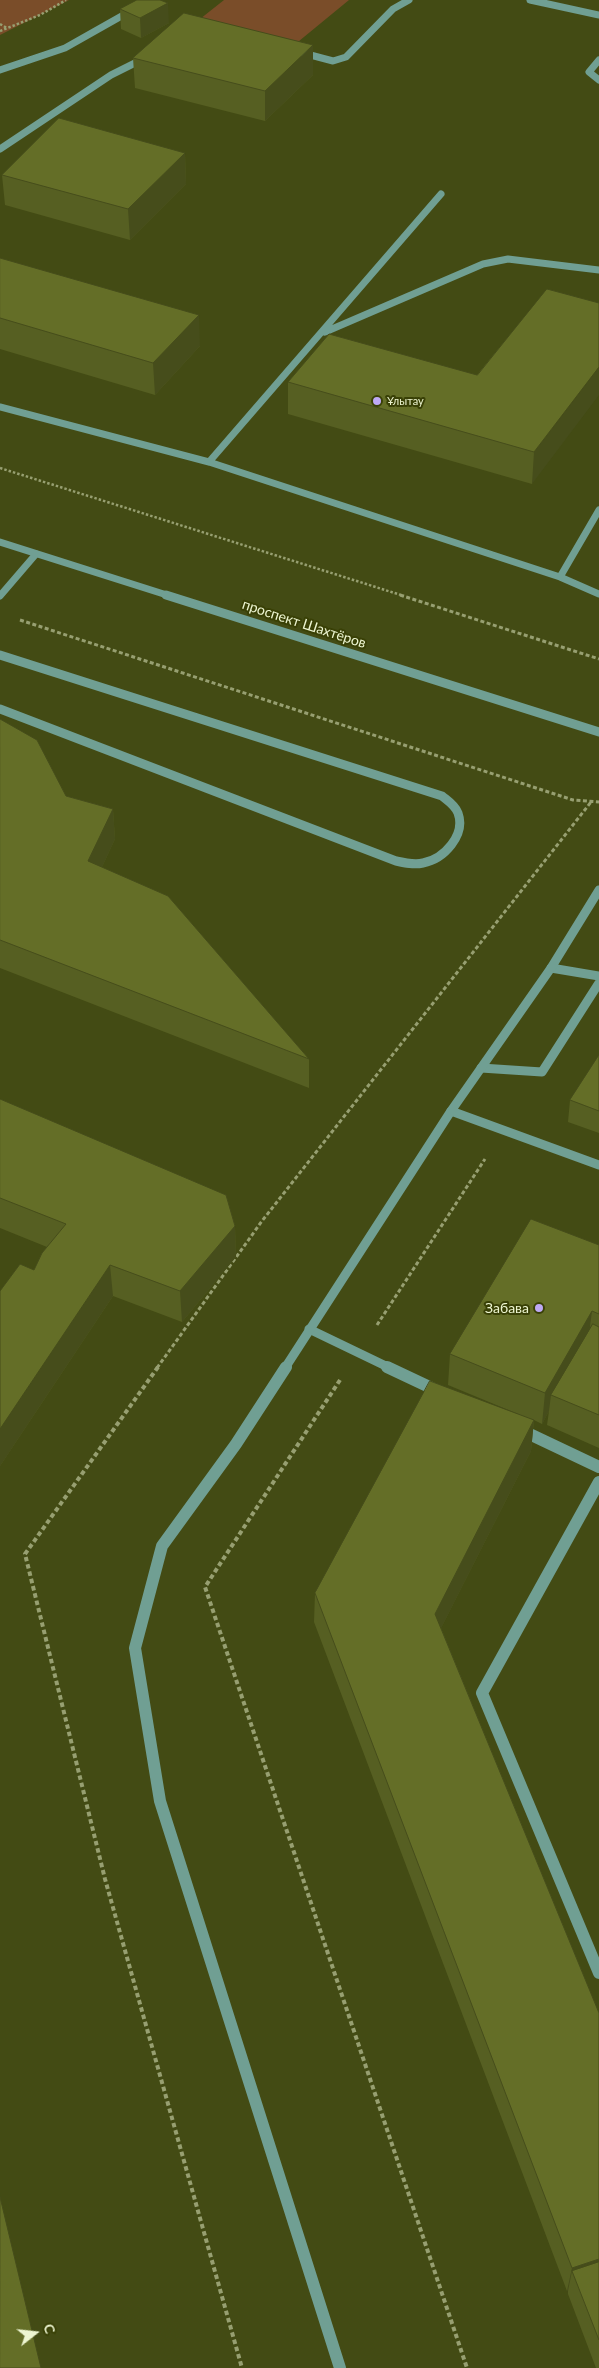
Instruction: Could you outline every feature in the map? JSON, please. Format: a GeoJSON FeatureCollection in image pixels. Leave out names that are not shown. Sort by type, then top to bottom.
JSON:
{"type":"FeatureCollection","features":[{"type":"Feature","properties":{"kind":"street"},"geometry":{"type":"LineString","coordinates":[[0,70],[65,48],[118,20],[150,0]]}},
{"type":"Feature","properties":{"kind":"street"},"geometry":{"type":"LineString","coordinates":[[296,52],[332,61],[346,57],[394,9],[408,0]]}},
{"type":"Feature","properties":{"kind":"street"},"geometry":{"type":"LineString","coordinates":[[530,0],[599,15]]}},
{"type":"Feature","properties":{"kind":"street"},"geometry":{"type":"LineString","coordinates":[[0,149],[111,76],[151,55]]}},
{"type":"Feature","properties":{"kind":"street"},"geometry":{"type":"LineString","coordinates":[[599,60],[589,72],[599,80]]}},
{"type":"Feature","properties":{"kind":"street"},"geometry":{"type":"LineString","coordinates":[[209,462],[441,194]]}},
{"type":"Feature","properties":{"kind":"street"},"geometry":{"type":"LineString","coordinates":[[321,333],[482,264],[508,259],[599,270]]}},
{"type":"Feature","properties":{"kind":"street"},"geometry":{"type":"LineString","coordinates":[[0,407],[209,462],[560,577],[599,594]]}},
{"type":"Feature","properties":{"kind":"street"},"geometry":{"type":"LineString","coordinates":[[560,577],[599,510]]}},
{"type":"Feature","properties":{"kind":"street","name":"проспект Шахтёров"},"geometry":{"type":"LineString","coordinates":[[0,542],[599,731]]}},
{"type":"Feature","properties":{"kind":"street"},"geometry":{"type":"LineString","coordinates":[[0,596],[36,554]]}},
{"type":"Feature","properties":{"kind":"street"},"geometry":{"type":"LineString","coordinates":[[0,655],[442,796],[454,803],[459,813],[460,831],[445,852],[425,863],[396,861],[0,708]]}},
{"type":"Feature","properties":{"kind":"street"},"geometry":{"type":"LineString","coordinates":[[340,2368],[160,1801],[135,1648],[162,1546],[236,1444],[451,1111],[551,968],[599,890]]}},
{"type":"Feature","properties":{"kind":"street"},"geometry":{"type":"LineString","coordinates":[[551,968],[599,976]]}},
{"type":"Feature","properties":{"kind":"street"},"geometry":{"type":"LineString","coordinates":[[481,1068],[542,1072],[599,983]]}},
{"type":"Feature","properties":{"kind":"street"},"geometry":{"type":"LineString","coordinates":[[451,1111],[599,1165]]}},
{"type":"Feature","properties":{"kind":"street"},"geometry":{"type":"LineString","coordinates":[[310,1329],[448,1395]]}},
{"type":"Feature","properties":{"kind":"street"},"geometry":{"type":"LineString","coordinates":[[510,1425],[599,1467]]}},
{"type":"Feature","properties":{"kind":"street"},"geometry":{"type":"LineString","coordinates":[[599,1482],[482,1693],[599,1973]]}},
{"type":"Feature","properties":{"kind":"path"},"geometry":{"type":"LineString","coordinates":[[0,31],[40,15],[66,0]]}},
{"type":"Feature","properties":{"kind":"path"},"geometry":{"type":"LineString","coordinates":[[0,24],[7,28]]}},
{"type":"Feature","properties":{"kind":"path"},"geometry":{"type":"LineString","coordinates":[[0,468],[103,499],[599,659]]}},
{"type":"Feature","properties":{"kind":"path"},"geometry":{"type":"LineString","coordinates":[[19,620],[573,800],[599,802]]}},
{"type":"Feature","properties":{"kind":"path"},"geometry":{"type":"LineString","coordinates":[[242,2368],[106,1880],[25,1554],[262,1220],[591,802]]}},
{"type":"Feature","properties":{"kind":"path"},"geometry":{"type":"LineString","coordinates":[[467,2368],[205,1587],[504,1131]]}},
{"type":"Feature","properties":{"kind":"shaded area"},"geometry":{"type":"Polygon","coordinates":[[[0,0],[69,0],[0,35],[0,0]]]}},
{"type":"Feature","properties":{"kind":"shaded area"},"geometry":{"type":"Polygon","coordinates":[[[224,0],[349,0],[293,46],[200,19],[224,0]]]}},
{"type":"Feature","properties":{"kind":"building"},"geometry":{"type":"Polygon","coordinates":[[[137,0],[160,0],[168,3],[140,18],[120,9],[137,0]]]}},
{"type":"Feature","properties":{"kind":"building"},"geometry":{"type":"Polygon","coordinates":[[[184,13],[313,45],[265,91],[133,58],[184,13]]]}},
{"type":"Feature","properties":{"kind":"building"},"geometry":{"type":"Polygon","coordinates":[[[59,118],[185,153],[128,209],[2,175],[59,118]]]}},
{"type":"Feature","properties":{"kind":"building"},"geometry":{"type":"Polygon","coordinates":[[[0,258],[199,315],[153,363],[0,318],[0,258]]]}},
{"type":"Feature","properties":{"kind":"building"},"geometry":{"type":"Polygon","coordinates":[[[547,289],[599,303],[599,367],[534,452],[288,382],[329,334],[477,375],[547,289]]]}},
{"type":"Feature","properties":{"kind":"building"},"geometry":{"type":"Polygon","coordinates":[[[0,719],[37,740],[66,796],[113,809],[88,861],[168,896],[309,1059],[0,940],[0,719]]]}},
{"type":"Feature","properties":{"kind":"building"},"geometry":{"type":"Polygon","coordinates":[[[599,1055],[599,1111],[570,1100],[599,1055]]]}},
{"type":"Feature","properties":{"kind":"building"},"geometry":{"type":"Polygon","coordinates":[[[0,1099],[226,1195],[235,1226],[180,1291],[110,1265],[0,1429],[0,1291],[20,1264],[34,1270],[42,1253],[66,1224],[0,1198],[0,1099]]]}},
{"type":"Feature","properties":{"kind":"building"},"geometry":{"type":"Polygon","coordinates":[[[531,1219],[599,1245],[599,1314],[592,1311],[545,1393],[450,1354],[531,1219]]]}},
{"type":"Feature","properties":{"kind":"building"},"geometry":{"type":"Polygon","coordinates":[[[593,1324],[599,1327],[599,1415],[551,1395],[593,1324]]]}},
{"type":"Feature","properties":{"kind":"building"},"geometry":{"type":"Polygon","coordinates":[[[430,1381],[534,1420],[435,1614],[599,2013],[599,2259],[572,2268],[315,1593],[430,1381]]]}},
{"type":"Feature","properties":{"kind":"building"},"geometry":{"type":"Polygon","coordinates":[[[0,2197],[41,2368],[0,2368],[0,2197]]]}},
{"type":"Feature","properties":{"kind":"building"},"geometry":{"type":"Polygon","coordinates":[[[599,2262],[599,2340],[572,2271],[599,2262]]]}},
{"type":"Feature","properties":{"kind":"place","name":"Ұлытау"},"geometry":{"type":"Point","coordinates":[377,401]}},
{"type":"Feature","properties":{"kind":"place","name":"Забава"},"geometry":{"type":"Point","coordinates":[539,1308]}}]}
